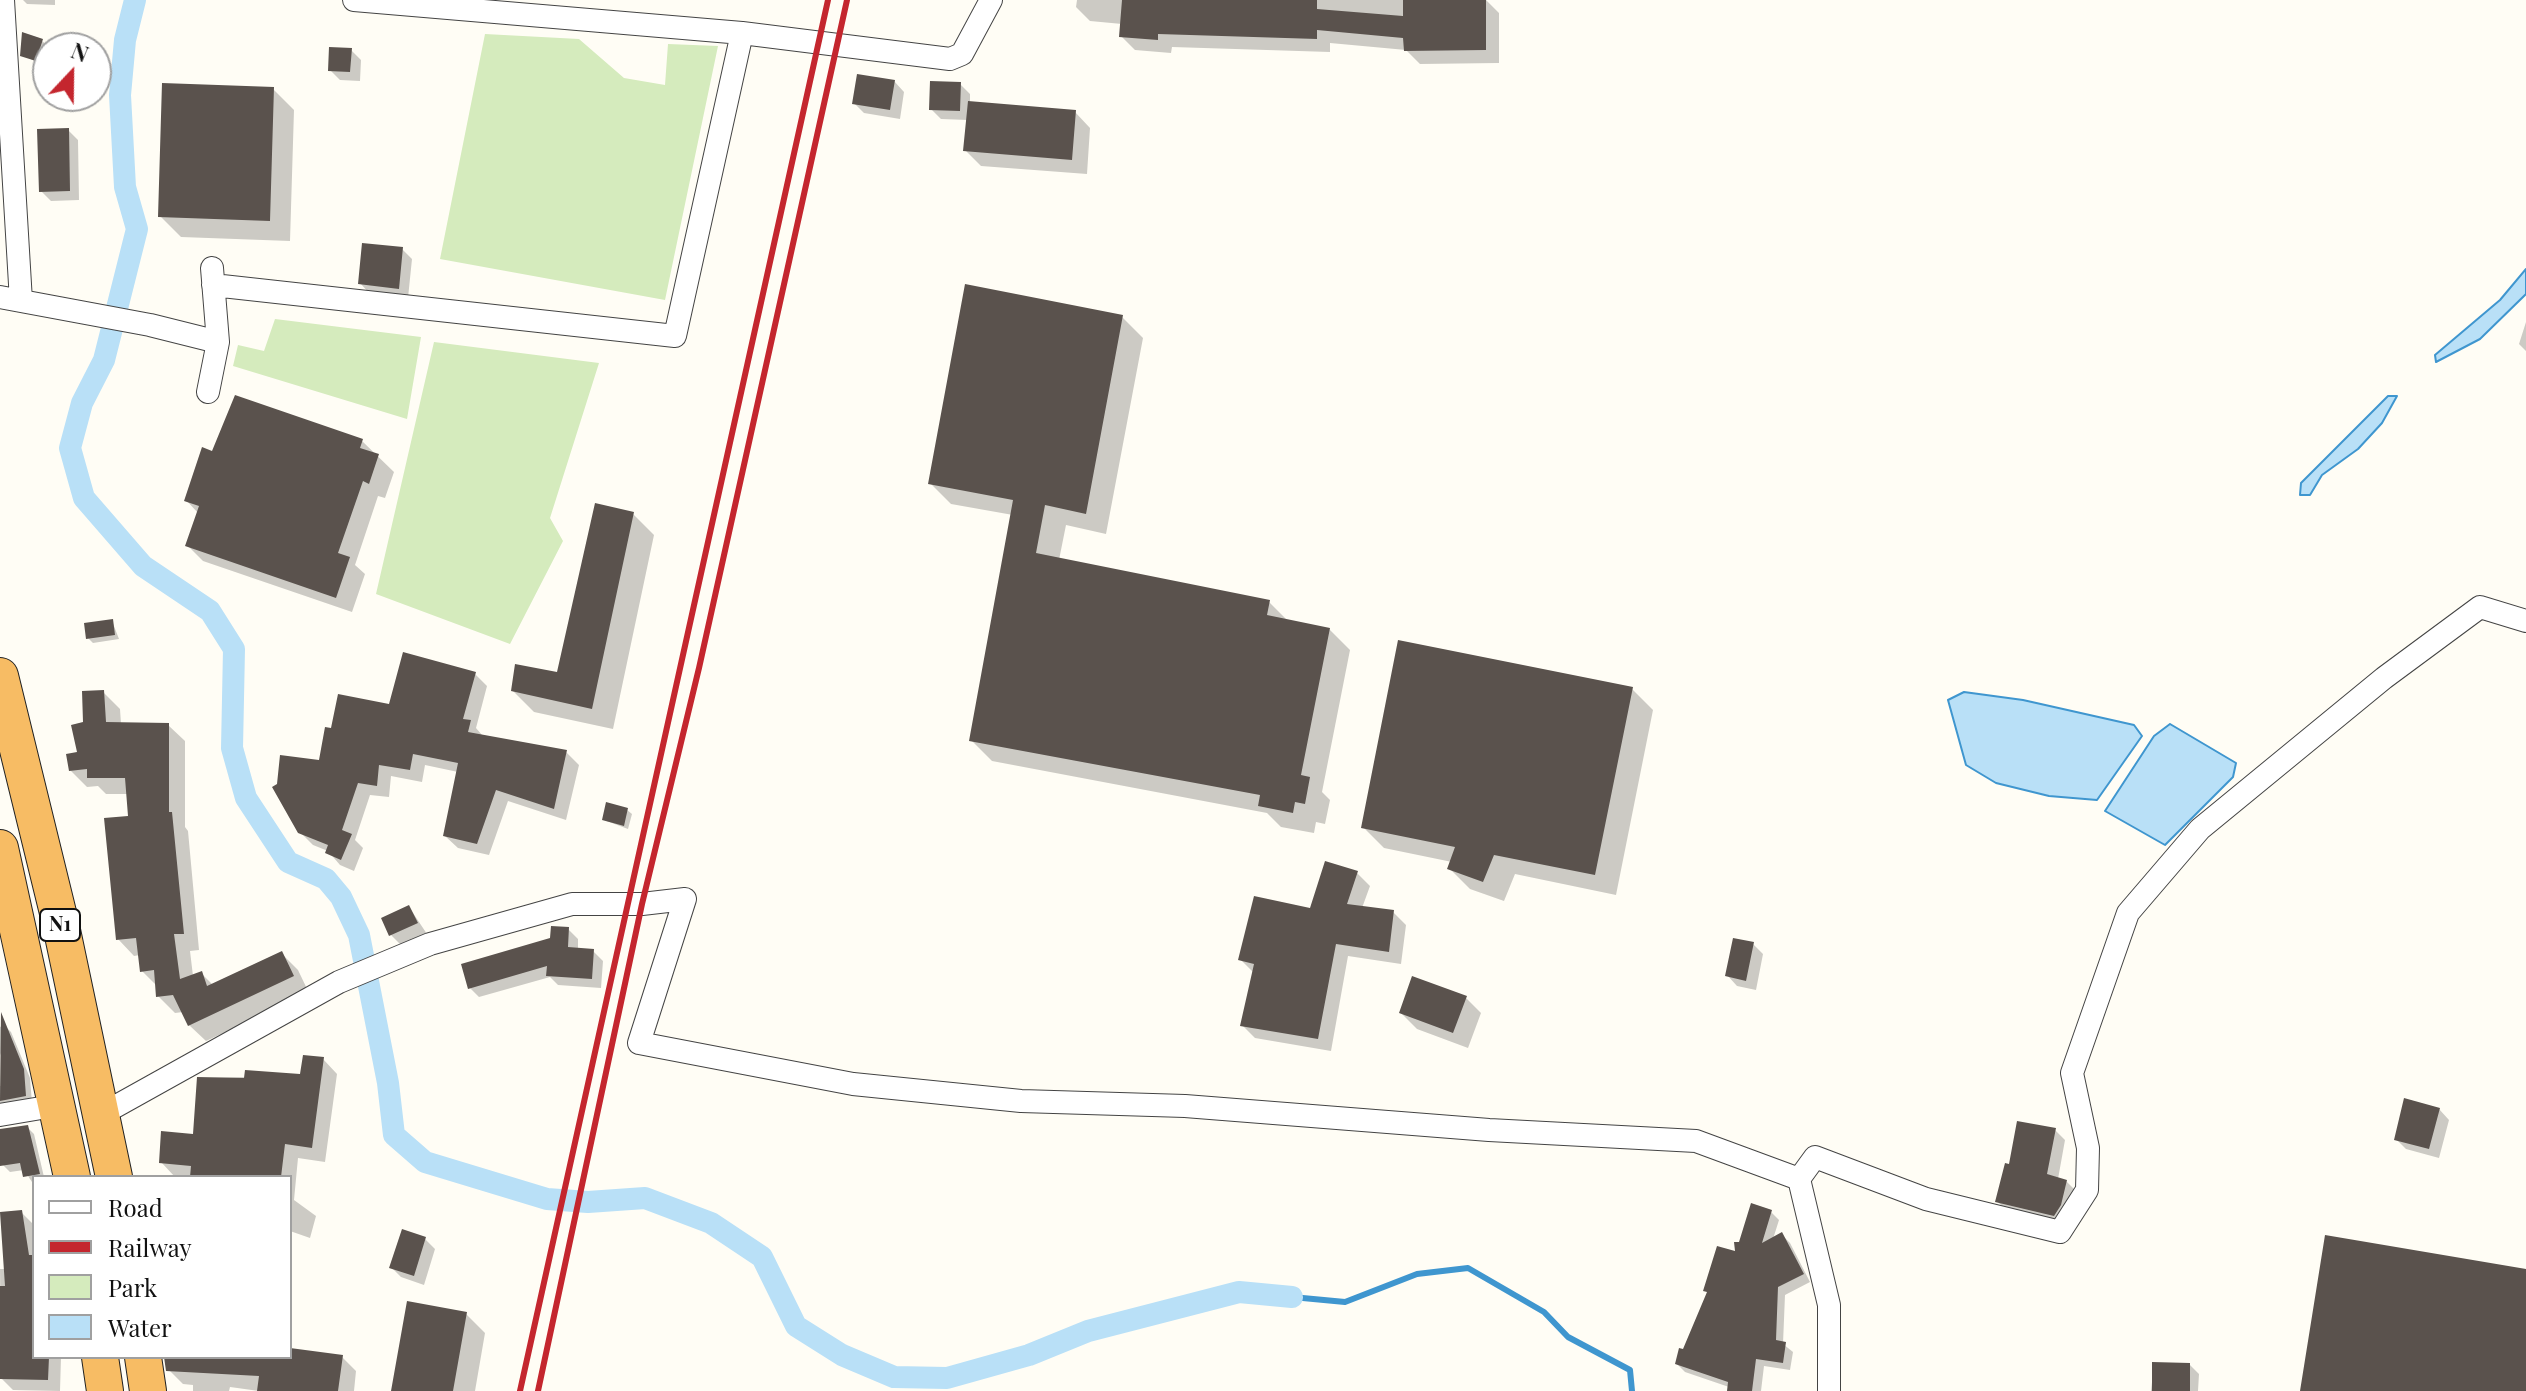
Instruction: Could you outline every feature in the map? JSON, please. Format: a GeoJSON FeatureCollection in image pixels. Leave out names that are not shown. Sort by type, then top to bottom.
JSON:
{"type":"FeatureCollection","features":[{"type":"Feature","properties":{"kind":"highway","name":"N1"},"geometry":{"type":"LineString","coordinates":[[0,676],[114,1175]]}},
{"type":"Feature","properties":{"kind":"highway","name":"N1"},"geometry":{"type":"LineString","coordinates":[[0,848],[59,1105],[72,1175]]}},
{"type":"Feature","properties":{"kind":"highway"},"geometry":{"type":"LineString","coordinates":[[100,1359],[105,1391]]}},
{"type":"Feature","properties":{"kind":"highway"},"geometry":{"type":"LineString","coordinates":[[143,1359],[148,1391]]}},
{"type":"Feature","properties":{"kind":"street"},"geometry":{"type":"LineString","coordinates":[[3,0],[10,299],[150,325],[218,342]]}},
{"type":"Feature","properties":{"kind":"street"},"geometry":{"type":"LineString","coordinates":[[354,0],[742,33],[950,59],[962,54],[991,0]]}},
{"type":"Feature","properties":{"kind":"street"},"geometry":{"type":"LineString","coordinates":[[208,392],[218,342],[212,276],[675,336],[742,33]]}},
{"type":"Feature","properties":{"kind":"street"},"geometry":{"type":"LineString","coordinates":[[1829,1391],[1829,1305],[1799,1179],[1815,1157],[1926,1199],[2060,1232],[2087,1190],[2088,1148],[2072,1073],[2128,913],[2200,829],[2384,678],[2480,607],[2526,621]]}},
{"type":"Feature","properties":{"kind":"street"},"geometry":{"type":"LineString","coordinates":[[102,1114],[339,982],[430,944],[572,904],[642,904],[685,899],[639,1043],[853,1084],[1021,1101],[1185,1106],[1489,1130],[1696,1141],[1799,1179]]}},
{"type":"Feature","properties":{"kind":"street"},"geometry":{"type":"LineString","coordinates":[[0,1115],[59,1105]]}},
{"type":"Feature","properties":{"kind":"green space"},"geometry":{"type":"Polygon","coordinates":[[[485,34],[579,39],[624,78],[665,85],[668,44],[718,46],[665,300],[440,259],[485,34]]]}},
{"type":"Feature","properties":{"kind":"green space"},"geometry":{"type":"Polygon","coordinates":[[[275,319],[421,337],[407,419],[233,366],[238,345],[264,351],[275,319]]]}},
{"type":"Feature","properties":{"kind":"green space"},"geometry":{"type":"Polygon","coordinates":[[[434,342],[599,363],[550,518],[563,541],[510,644],[376,594],[434,342]]]}},
{"type":"Feature","properties":{"kind":"water"},"geometry":{"type":"Polygon","coordinates":[[[2526,269],[2526,294],[2480,339],[2436,362],[2435,355],[2500,300],[2526,269]]]}},
{"type":"Feature","properties":{"kind":"water"},"geometry":{"type":"Polygon","coordinates":[[[2388,396],[2397,396],[2382,423],[2358,449],[2322,475],[2310,495],[2300,495],[2301,483],[2388,396]]]}},
{"type":"Feature","properties":{"kind":"water"},"geometry":{"type":"Polygon","coordinates":[[[1964,692],[2023,700],[2134,725],[2142,736],[2097,800],[2049,796],[1996,783],[1966,765],[1948,700],[1964,692]]]}},
{"type":"Feature","properties":{"kind":"water"},"geometry":{"type":"Polygon","coordinates":[[[2170,724],[2236,763],[2233,777],[2165,845],[2105,811],[2154,736],[2170,724]]]}},
{"type":"Feature","properties":{"kind":"building"},"geometry":{"type":"Polygon","coordinates":[[[1122,0],[1317,0],[1317,9],[1403,16],[1403,0],[1486,0],[1486,50],[1404,51],[1403,38],[1317,30],[1317,39],[1158,34],[1158,40],[1119,37],[1122,0]]]}},
{"type":"Feature","properties":{"kind":"building"},"geometry":{"type":"Polygon","coordinates":[[[22,32],[32,35],[32,60],[20,56],[22,32]]]}},
{"type":"Feature","properties":{"kind":"building"},"geometry":{"type":"Polygon","coordinates":[[[329,47],[352,48],[350,72],[328,71],[329,47]]]}},
{"type":"Feature","properties":{"kind":"building"},"geometry":{"type":"Polygon","coordinates":[[[857,74],[895,80],[890,110],[852,104],[857,74]]]}},
{"type":"Feature","properties":{"kind":"building"},"geometry":{"type":"Polygon","coordinates":[[[930,81],[961,82],[960,111],[929,110],[930,81]]]}},
{"type":"Feature","properties":{"kind":"building"},"geometry":{"type":"Polygon","coordinates":[[[162,83],[274,87],[270,221],[158,217],[162,83]]]}},
{"type":"Feature","properties":{"kind":"building"},"geometry":{"type":"Polygon","coordinates":[[[968,101],[1076,110],[1072,160],[963,151],[968,101]]]}},
{"type":"Feature","properties":{"kind":"building"},"geometry":{"type":"Polygon","coordinates":[[[69,128],[70,191],[39,192],[37,129],[69,128]]]}},
{"type":"Feature","properties":{"kind":"building"},"geometry":{"type":"Polygon","coordinates":[[[362,243],[403,247],[399,289],[358,284],[362,243]]]}},
{"type":"Feature","properties":{"kind":"building"},"geometry":{"type":"Polygon","coordinates":[[[965,284],[1123,315],[1086,514],[1045,505],[1036,553],[1270,600],[1267,615],[1330,628],[1301,775],[1310,777],[1305,804],[1295,802],[1293,813],[1258,806],[1260,795],[969,741],[1013,500],[928,484],[965,284]]]}},
{"type":"Feature","properties":{"kind":"building"},"geometry":{"type":"Polygon","coordinates":[[[235,395],[363,439],[360,448],[379,454],[369,484],[363,481],[338,553],[350,557],[336,598],[185,546],[199,506],[184,501],[202,447],[212,451],[235,395]]]}},
{"type":"Feature","properties":{"kind":"building"},"geometry":{"type":"Polygon","coordinates":[[[595,503],[634,512],[592,709],[511,691],[515,664],[557,672],[595,503]]]}},
{"type":"Feature","properties":{"kind":"building"},"geometry":{"type":"Polygon","coordinates":[[[113,619],[115,635],[86,639],[84,623],[113,619]]]}},
{"type":"Feature","properties":{"kind":"building"},"geometry":{"type":"Polygon","coordinates":[[[1398,640],[1633,687],[1595,875],[1494,855],[1483,882],[1447,869],[1455,847],[1361,828],[1398,640]]]}},
{"type":"Feature","properties":{"kind":"building"},"geometry":{"type":"Polygon","coordinates":[[[403,652],[476,672],[463,719],[471,720],[468,732],[567,750],[554,809],[496,790],[477,844],[443,836],[458,763],[413,754],[410,770],[379,765],[377,786],[358,783],[342,830],[352,834],[341,860],[325,853],[328,845],[298,833],[272,787],[277,784],[280,755],[319,760],[325,727],[331,728],[338,694],[389,704],[403,652]]]}},
{"type":"Feature","properties":{"kind":"building"},"geometry":{"type":"Polygon","coordinates":[[[104,690],[106,722],[169,723],[169,812],[172,812],[184,934],[174,934],[180,979],[202,971],[207,986],[282,951],[294,976],[188,1026],[173,995],[156,997],[154,970],[140,972],[136,938],[116,940],[104,818],[128,816],[125,778],[87,778],[87,769],[69,771],[66,754],[77,752],[71,725],[83,722],[82,691],[104,690]]]}},
{"type":"Feature","properties":{"kind":"building"},"geometry":{"type":"Polygon","coordinates":[[[606,802],[628,808],[624,826],[602,820],[606,802]]]}},
{"type":"Feature","properties":{"kind":"building"},"geometry":{"type":"Polygon","coordinates":[[[1325,861],[1358,871],[1347,904],[1394,910],[1389,952],[1336,944],[1318,1039],[1240,1026],[1254,964],[1238,960],[1254,896],[1310,908],[1325,861]]]}},
{"type":"Feature","properties":{"kind":"building"},"geometry":{"type":"Polygon","coordinates":[[[409,905],[418,923],[389,936],[381,918],[409,905]]]}},
{"type":"Feature","properties":{"kind":"building"},"geometry":{"type":"Polygon","coordinates":[[[551,926],[569,927],[568,947],[594,949],[592,979],[546,976],[547,966],[468,989],[461,964],[550,938],[551,926]]]}},
{"type":"Feature","properties":{"kind":"building"},"geometry":{"type":"Polygon","coordinates":[[[1733,938],[1754,942],[1746,981],[1725,976],[1733,938]]]}},
{"type":"Feature","properties":{"kind":"building"},"geometry":{"type":"Polygon","coordinates":[[[1412,976],[1467,996],[1453,1033],[1399,1013],[1412,976]]]}},
{"type":"Feature","properties":{"kind":"building"},"geometry":{"type":"Polygon","coordinates":[[[1,1012],[24,1069],[26,1096],[0,1101],[1,1012]]]}},
{"type":"Feature","properties":{"kind":"building"},"geometry":{"type":"Polygon","coordinates":[[[303,1055],[324,1057],[312,1148],[285,1144],[281,1175],[190,1175],[191,1166],[159,1163],[161,1131],[193,1134],[197,1077],[244,1078],[245,1070],[300,1074],[303,1055]]]}},
{"type":"Feature","properties":{"kind":"building"},"geometry":{"type":"Polygon","coordinates":[[[2404,1098],[2440,1108],[2429,1149],[2394,1140],[2404,1098]]]}},
{"type":"Feature","properties":{"kind":"building"},"geometry":{"type":"Polygon","coordinates":[[[2017,1121],[2056,1128],[2047,1174],[2067,1180],[2061,1205],[2054,1216],[1995,1202],[2005,1163],[2009,1164],[2017,1121]]]}},
{"type":"Feature","properties":{"kind":"building"},"geometry":{"type":"Polygon","coordinates":[[[28,1125],[40,1174],[23,1177],[20,1163],[0,1166],[0,1129],[28,1125]]]}},
{"type":"Feature","properties":{"kind":"building"},"geometry":{"type":"Polygon","coordinates":[[[1751,1203],[1772,1210],[1762,1243],[1782,1232],[1804,1274],[1778,1287],[1776,1340],[1786,1342],[1783,1363],[1756,1359],[1752,1391],[1727,1391],[1728,1382],[1675,1364],[1679,1348],[1683,1349],[1707,1292],[1703,1291],[1717,1246],[1735,1251],[1734,1242],[1739,1242],[1751,1203]]]}},
{"type":"Feature","properties":{"kind":"building"},"geometry":{"type":"Polygon","coordinates":[[[22,1210],[29,1255],[32,1255],[32,1359],[49,1359],[48,1380],[0,1379],[0,1286],[5,1286],[0,1212],[22,1210]]]}},
{"type":"Feature","properties":{"kind":"building"},"geometry":{"type":"Polygon","coordinates":[[[402,1229],[426,1237],[414,1276],[389,1268],[402,1229]]]}},
{"type":"Feature","properties":{"kind":"building"},"geometry":{"type":"Polygon","coordinates":[[[2325,1235],[2526,1269],[2526,1391],[2300,1391],[2325,1235]]]}},
{"type":"Feature","properties":{"kind":"building"},"geometry":{"type":"Polygon","coordinates":[[[407,1301],[467,1312],[453,1391],[391,1391],[407,1301]]]}},
{"type":"Feature","properties":{"kind":"building"},"geometry":{"type":"Polygon","coordinates":[[[292,1348],[343,1355],[338,1391],[257,1391],[259,1376],[166,1371],[164,1359],[292,1359],[292,1348]]]}},
{"type":"Feature","properties":{"kind":"building"},"geometry":{"type":"Polygon","coordinates":[[[2152,1362],[2190,1363],[2190,1391],[2152,1391],[2152,1362]]]}},
{"type":"Feature","properties":{"kind":"waterway"},"geometry":{"type":"LineString","coordinates":[[135,0],[125,40],[120,95],[125,187],[137,229],[104,360],[82,403],[70,448],[84,498],[143,566],[210,611],[234,649],[232,748],[246,798],[288,862],[326,879],[341,897],[359,935],[388,1083],[394,1135],[425,1162],[547,1199],[588,1202],[645,1198],[711,1223],[762,1257],[796,1326],[842,1355],[894,1377],[947,1378],[1029,1355],[1088,1331],[1239,1292],[1292,1297]]}},
{"type":"Feature","properties":{"kind":"waterway"},"geometry":{"type":"LineString","coordinates":[[1292,1297],[1345,1302],[1417,1274],[1468,1268],[1544,1312],[1568,1337],[1630,1370],[1632,1391]]}},
{"type":"Feature","properties":{"kind":"railway"},"geometry":{"type":"LineString","coordinates":[[520,1391],[828,0]]}},
{"type":"Feature","properties":{"kind":"railway"},"geometry":{"type":"LineString","coordinates":[[538,1391],[642,904],[699,668],[847,0]]}}]}
